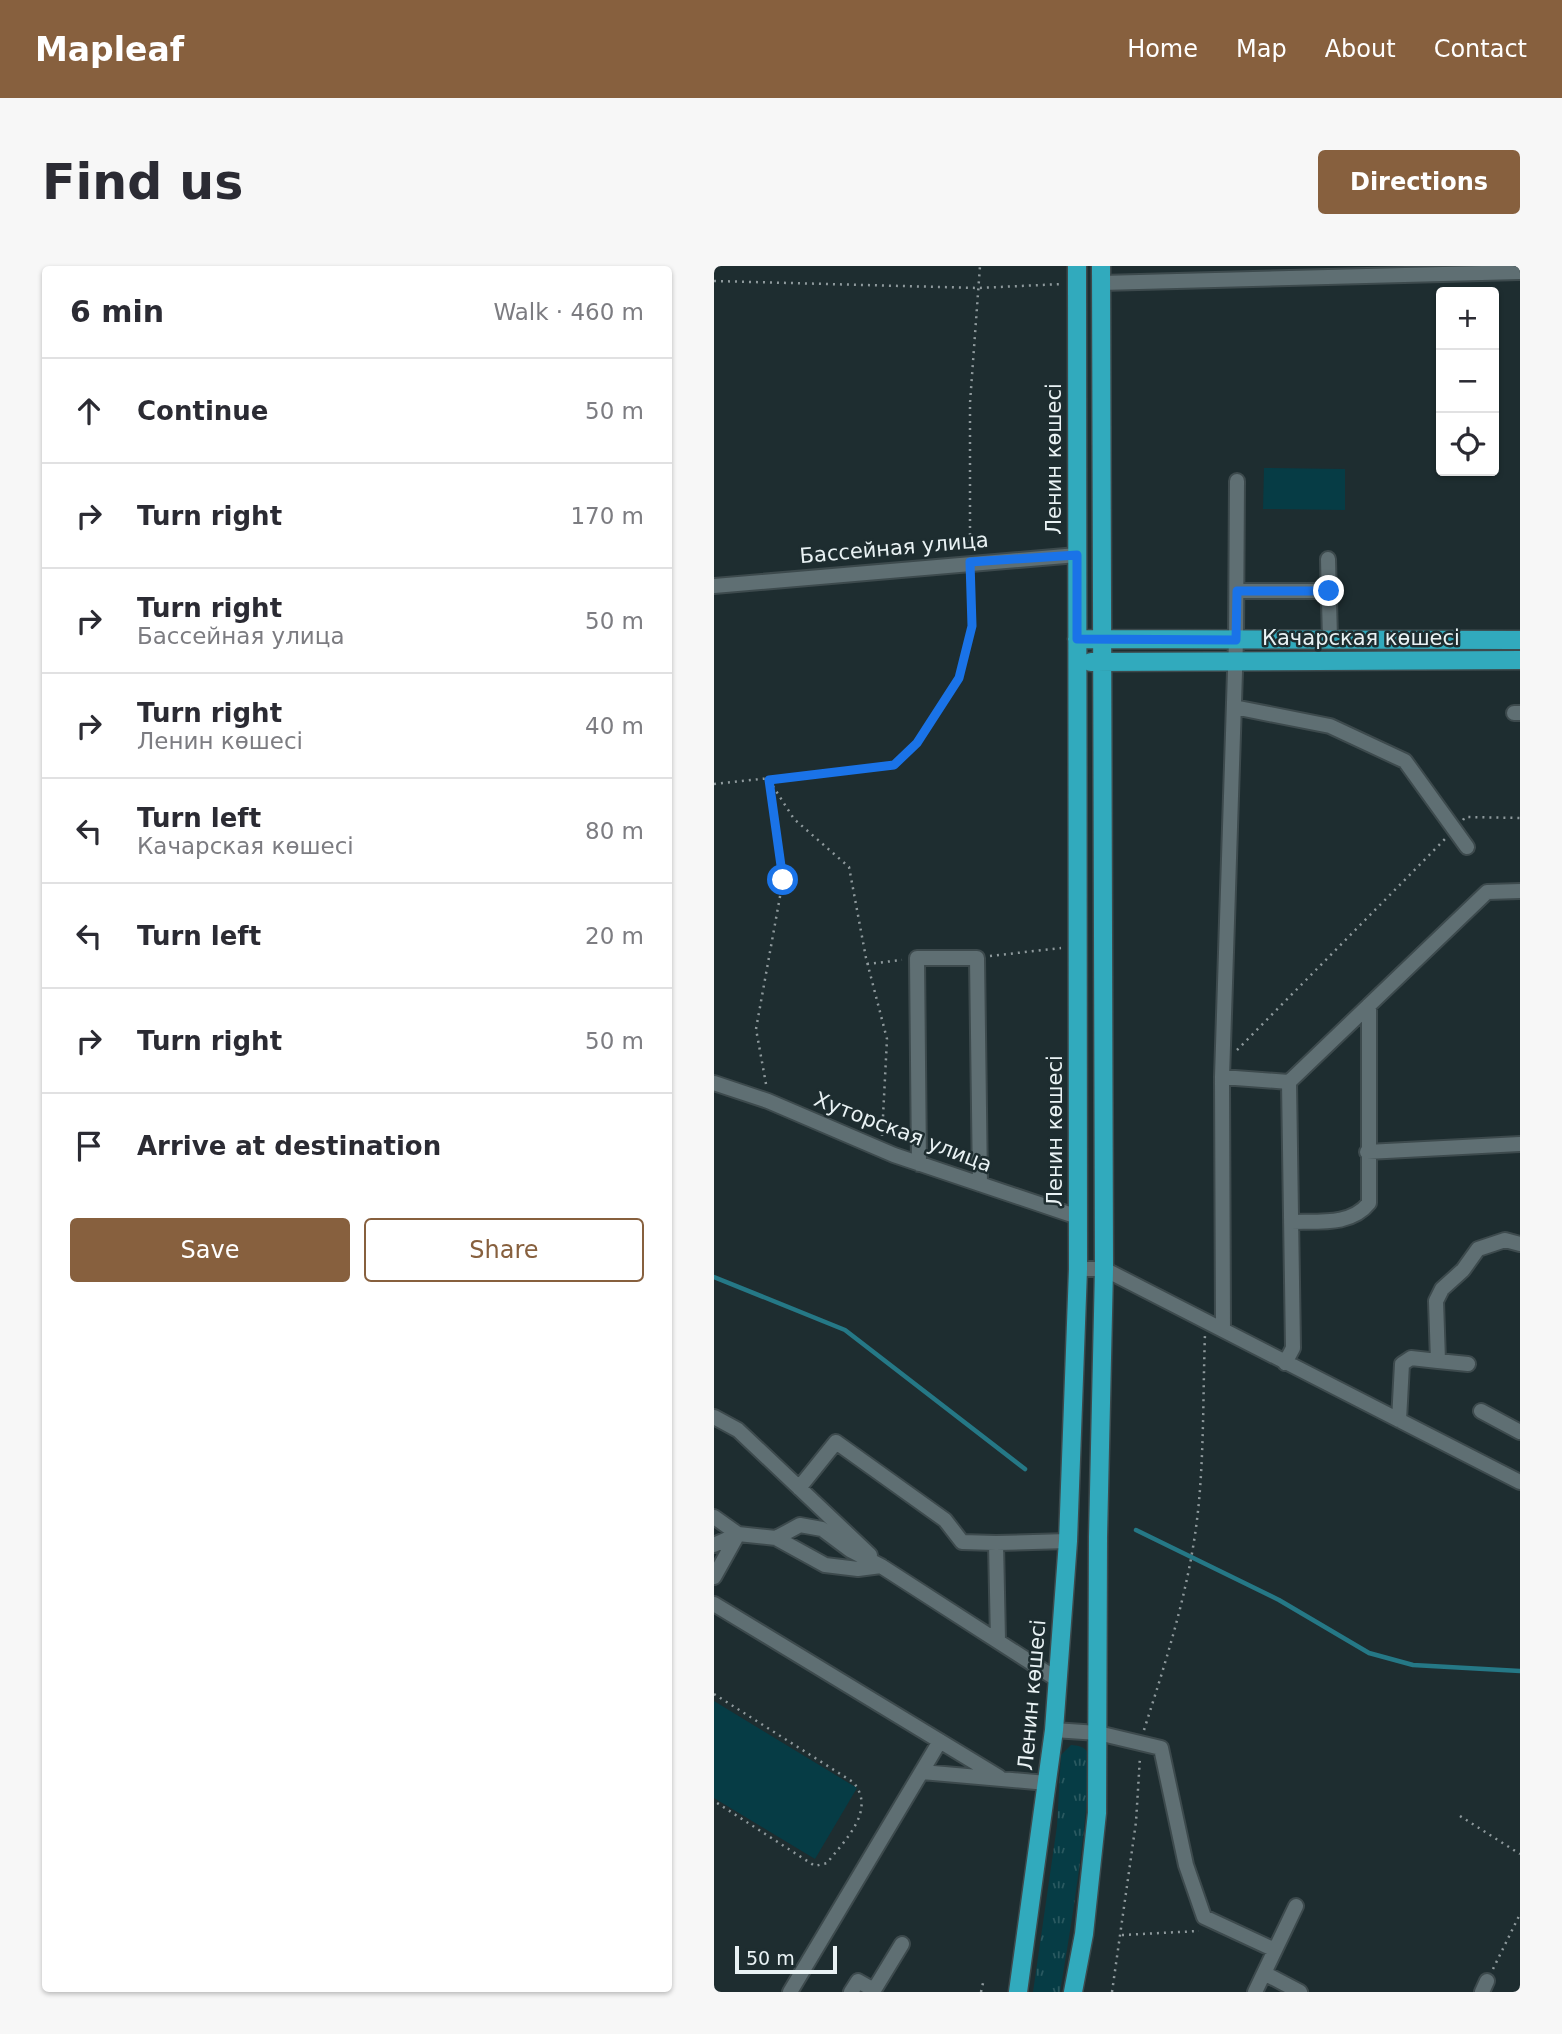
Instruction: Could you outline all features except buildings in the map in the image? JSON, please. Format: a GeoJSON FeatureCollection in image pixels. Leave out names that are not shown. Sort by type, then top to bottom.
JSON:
{"type":"FeatureCollection","features":[{"type":"Feature","properties":{"kind":"main road"},"geometry":{"type":"LineString","coordinates":[[1073,1992],[1084,1934],[1097,1813],[1098,1537],[1104,1269],[1101,274]]}},
{"type":"Feature","properties":{"kind":"main road","name":"Ленин көшесі"},"geometry":{"type":"LineString","coordinates":[[1018,1992],[1054,1730],[1068,1541],[1078,1269],[1077,275]]}},
{"type":"Feature","properties":{"kind":"main road","name":"Качарская көшесі"},"geometry":{"type":"LineString","coordinates":[[1077,639],[1520,640]]}},
{"type":"Feature","properties":{"kind":"main road","name":"Качарская көшесі"},"geometry":{"type":"LineString","coordinates":[[1077,662],[1520,661]]}},
{"type":"Feature","properties":{"kind":"street"},"geometry":{"type":"LineString","coordinates":[[1101,274],[1520,272]]}},
{"type":"Feature","properties":{"kind":"street"},"geometry":{"type":"LineString","coordinates":[[1223,1329],[1222,1071],[1236,661],[1237,481]]}},
{"type":"Feature","properties":{"kind":"street","name":"Бассейная улица"},"geometry":{"type":"LineString","coordinates":[[714,586],[970,562],[1077,555]]}},
{"type":"Feature","properties":{"kind":"street"},"geometry":{"type":"LineString","coordinates":[[1328,559],[1330,640]]}},
{"type":"Feature","properties":{"kind":"street"},"geometry":{"type":"LineString","coordinates":[[1237,591],[1329,591]]}},
{"type":"Feature","properties":{"kind":"street"},"geometry":{"type":"LineString","coordinates":[[1234,707],[1330,726],[1405,761],[1467,846]]}},
{"type":"Feature","properties":{"kind":"street"},"geometry":{"type":"LineString","coordinates":[[1285,1363],[1293,1348],[1289,1082],[1487,892],[1520,891]]}},
{"type":"Feature","properties":{"kind":"street"},"geometry":{"type":"LineString","coordinates":[[919,1164],[917,958],[977,958],[980,1184]]}},
{"type":"Feature","properties":{"kind":"street"},"geometry":{"type":"LineString","coordinates":[[1291,1222],[1347,1219],[1360,1214],[1369,1203],[1369,1005]]}},
{"type":"Feature","properties":{"kind":"street"},"geometry":{"type":"LineString","coordinates":[[1222,1071],[1289,1082]]}},
{"type":"Feature","properties":{"kind":"street","name":"Хуторская улица"},"geometry":{"type":"LineString","coordinates":[[714,1083],[768,1101],[919,1164],[1078,1217]]}},
{"type":"Feature","properties":{"kind":"street"},"geometry":{"type":"LineString","coordinates":[[1367,1152],[1520,1144]]}},
{"type":"Feature","properties":{"kind":"street"},"geometry":{"type":"LineString","coordinates":[[1438,1361],[1436,1301],[1443,1289],[1464,1270],[1478,1249],[1505,1240],[1520,1244]]}},
{"type":"Feature","properties":{"kind":"street"},"geometry":{"type":"LineString","coordinates":[[1078,1269],[1104,1269],[1520,1482]]}},
{"type":"Feature","properties":{"kind":"street"},"geometry":{"type":"LineString","coordinates":[[1399,1420],[1402,1364],[1411,1358],[1468,1364]]}},
{"type":"Feature","properties":{"kind":"street"},"geometry":{"type":"LineString","coordinates":[[1481,1411],[1520,1432]]}},
{"type":"Feature","properties":{"kind":"street"},"geometry":{"type":"LineString","coordinates":[[714,1417],[738,1430],[881,1566]]}},
{"type":"Feature","properties":{"kind":"street"},"geometry":{"type":"LineString","coordinates":[[799,1488],[836,1442],[945,1520],[962,1542],[1068,1541]]}},
{"type":"Feature","properties":{"kind":"street"},"geometry":{"type":"LineString","coordinates":[[714,1517],[738,1534],[776,1538],[825,1565],[858,1569],[881,1566]]}},
{"type":"Feature","properties":{"kind":"street"},"geometry":{"type":"LineString","coordinates":[[776,1538],[800,1525],[822,1529],[849,1550],[881,1566],[1058,1680]]}},
{"type":"Feature","properties":{"kind":"street"},"geometry":{"type":"LineString","coordinates":[[714,1545],[738,1534]]}},
{"type":"Feature","properties":{"kind":"street"},"geometry":{"type":"LineString","coordinates":[[714,1577],[738,1534]]}},
{"type":"Feature","properties":{"kind":"street"},"geometry":{"type":"LineString","coordinates":[[996,1543],[998,1642]]}},
{"type":"Feature","properties":{"kind":"street"},"geometry":{"type":"LineString","coordinates":[[714,1604],[999,1777]]}},
{"type":"Feature","properties":{"kind":"street"},"geometry":{"type":"LineString","coordinates":[[1054,1730],[1098,1733],[1141,1741],[1161,1748],[1185,1865],[1204,1917],[1275,1950]]}},
{"type":"Feature","properties":{"kind":"street"},"geometry":{"type":"LineString","coordinates":[[790,1992],[940,1741]]}},
{"type":"Feature","properties":{"kind":"street"},"geometry":{"type":"LineString","coordinates":[[922,1772],[1046,1783]]}},
{"type":"Feature","properties":{"kind":"street"},"geometry":{"type":"LineString","coordinates":[[1255,1992],[1296,1906]]}},
{"type":"Feature","properties":{"kind":"street"},"geometry":{"type":"LineString","coordinates":[[851,1992],[858,1981],[874,1990],[902,1944]]}},
{"type":"Feature","properties":{"kind":"street"},"geometry":{"type":"LineString","coordinates":[[1264,1973],[1300,1992]]}},
{"type":"Feature","properties":{"kind":"path"},"geometry":{"type":"LineString","coordinates":[[714,784],[894,765],[917,743],[959,678],[972,626],[970,402],[980,266]]}},
{"type":"Feature","properties":{"kind":"path"},"geometry":{"type":"LineString","coordinates":[[714,281],[978,288],[1077,275]]}},
{"type":"Feature","properties":{"kind":"path"},"geometry":{"type":"LineString","coordinates":[[769,780],[794,819],[849,867],[867,964],[887,1039],[882,1150]]}},
{"type":"Feature","properties":{"kind":"path"},"geometry":{"type":"LineString","coordinates":[[768,1101],[756,1029],[783,880],[769,780]]}},
{"type":"Feature","properties":{"kind":"path"},"geometry":{"type":"LineString","coordinates":[[1222,1071],[1465,817],[1520,818]]}},
{"type":"Feature","properties":{"kind":"path"},"geometry":{"type":"LineString","coordinates":[[977,958],[1061,948]]}},
{"type":"Feature","properties":{"kind":"path"},"geometry":{"type":"LineString","coordinates":[[867,964],[917,958]]}},
{"type":"Feature","properties":{"kind":"path"},"geometry":{"type":"LineString","coordinates":[[1112,1992],[1136,1822],[1141,1741],[1179,1623],[1199,1501],[1206,1321]]}},
{"type":"Feature","properties":{"kind":"path"},"geometry":{"type":"LineString","coordinates":[[714,1694],[853,1782],[863,1793],[863,1808],[850,1834],[827,1863],[815,1866],[714,1801]]}},
{"type":"Feature","properties":{"kind":"path"},"geometry":{"type":"LineString","coordinates":[[1460,1816],[1520,1854]]}},
{"type":"Feature","properties":{"kind":"path"},"geometry":{"type":"LineString","coordinates":[[1484,1987],[1520,1914]]}},
{"type":"Feature","properties":{"kind":"path"},"geometry":{"type":"LineString","coordinates":[[1122,1935],[1226,1927]]}},
{"type":"Feature","properties":{"kind":"path"},"geometry":{"type":"LineString","coordinates":[[981,1992],[983,1983]]}},
{"type":"Feature","properties":{"kind":"green space"},"geometry":{"type":"Polygon","coordinates":[[[1264,468],[1345,469],[1345,510],[1263,509],[1264,468]]]}},
{"type":"Feature","properties":{"kind":"green space"},"geometry":{"type":"Polygon","coordinates":[[[714,1701],[857,1788],[815,1859],[714,1798],[714,1701]]]}},
{"type":"Feature","properties":{"kind":"green space"},"geometry":{"type":"Polygon","coordinates":[[[1071,1745],[1085,1749],[1090,1761],[1082,1848],[1069,1934],[1060,1992],[1033,1992],[1057,1826],[1061,1755],[1071,1745]]]}},
{"type":"Feature","properties":{"kind":"waterway"},"geometry":{"type":"LineString","coordinates":[[714,1277],[845,1330],[1025,1469]]}},
{"type":"Feature","properties":{"kind":"waterway"},"geometry":{"type":"LineString","coordinates":[[1136,1530],[1279,1600],[1369,1653],[1413,1665],[1520,1671]]}},
{"type":"Feature","properties":{"kind":"route"},"geometry":{"type":"LineString","coordinates":[[783,880],[769,780],[894,765],[917,743],[959,678],[972,626],[970,562],[1077,555],[1077,639],[1236,640],[1237,591],[1329,591]]}}]}
